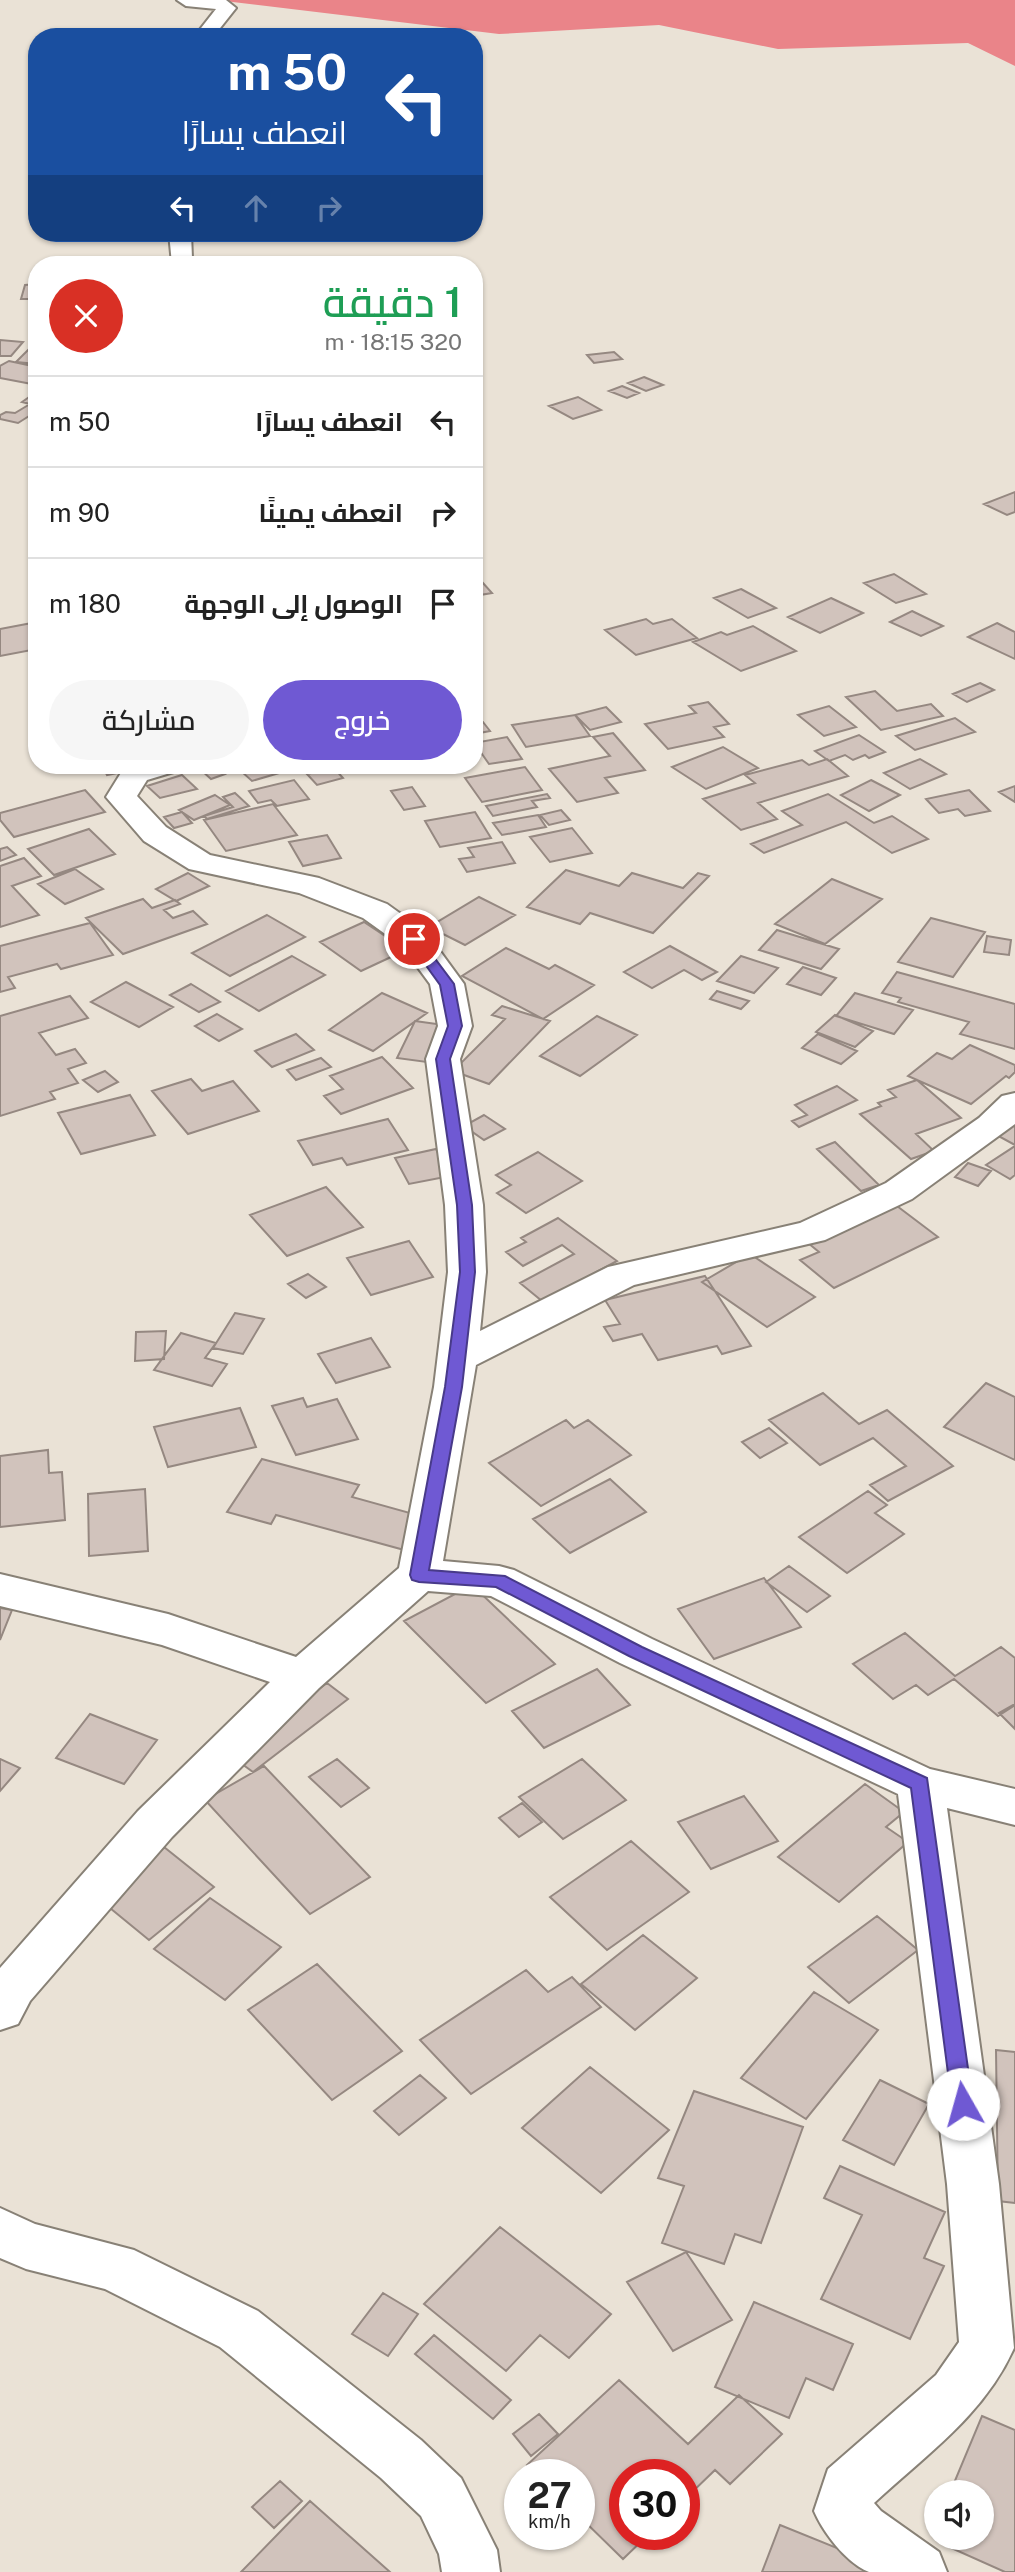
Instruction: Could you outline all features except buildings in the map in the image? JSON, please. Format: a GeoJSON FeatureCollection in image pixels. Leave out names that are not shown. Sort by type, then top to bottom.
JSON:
{"type":"FeatureCollection","features":[{"type":"Feature","properties":{"kind":"street"},"geometry":{"type":"LineString","coordinates":[[186,0],[218,3],[227,8],[210,28]]}},
{"type":"Feature","properties":{"kind":"street"},"geometry":{"type":"LineString","coordinates":[[4,1995],[155,1824],[303,1676],[419,1575],[457,1358],[467,1272],[464,1205],[443,1059],[455,1026],[447,984],[414,939],[375,911],[308,885],[200,862],[155,834],[121,797],[135,774]]}},
{"type":"Feature","properties":{"kind":"street"},"geometry":{"type":"LineString","coordinates":[[457,1358],[622,1276],[812,1232],[899,1191],[992,1125],[1015,1104]]}},
{"type":"Feature","properties":{"kind":"street"},"geometry":{"type":"LineString","coordinates":[[419,1575],[499,1581],[636,1651],[920,1784],[1015,1807]]}},
{"type":"Feature","properties":{"kind":"street"},"geometry":{"type":"LineString","coordinates":[[0,1590],[168,1630],[303,1676]]}},
{"type":"Feature","properties":{"kind":"street"},"geometry":{"type":"LineString","coordinates":[[918,2572],[862,2531],[843,2511],[848,2488],[956,2393],[987,2348],[973,2184],[920,1784]]}},
{"type":"Feature","properties":{"kind":"street"},"geometry":{"type":"LineString","coordinates":[[0,2232],[26,2245],[116,2267],[239,2329],[401,2459],[441,2497],[468,2550],[471,2572]]}},
{"type":"Feature","properties":{"kind":"shaded area"},"geometry":{"type":"Polygon","coordinates":[[[216,0],[1015,0],[1015,66],[968,43],[778,49],[659,25],[499,34],[483,32],[483,28],[449,28],[216,0]]]}},
{"type":"Feature","properties":{"kind":"route"},"geometry":{"type":"LineString","coordinates":[[414,939],[447,984],[455,1026],[443,1059],[464,1205],[467,1272],[454,1387],[419,1575],[499,1581],[636,1651],[920,1784],[963,2104]]}}]}
